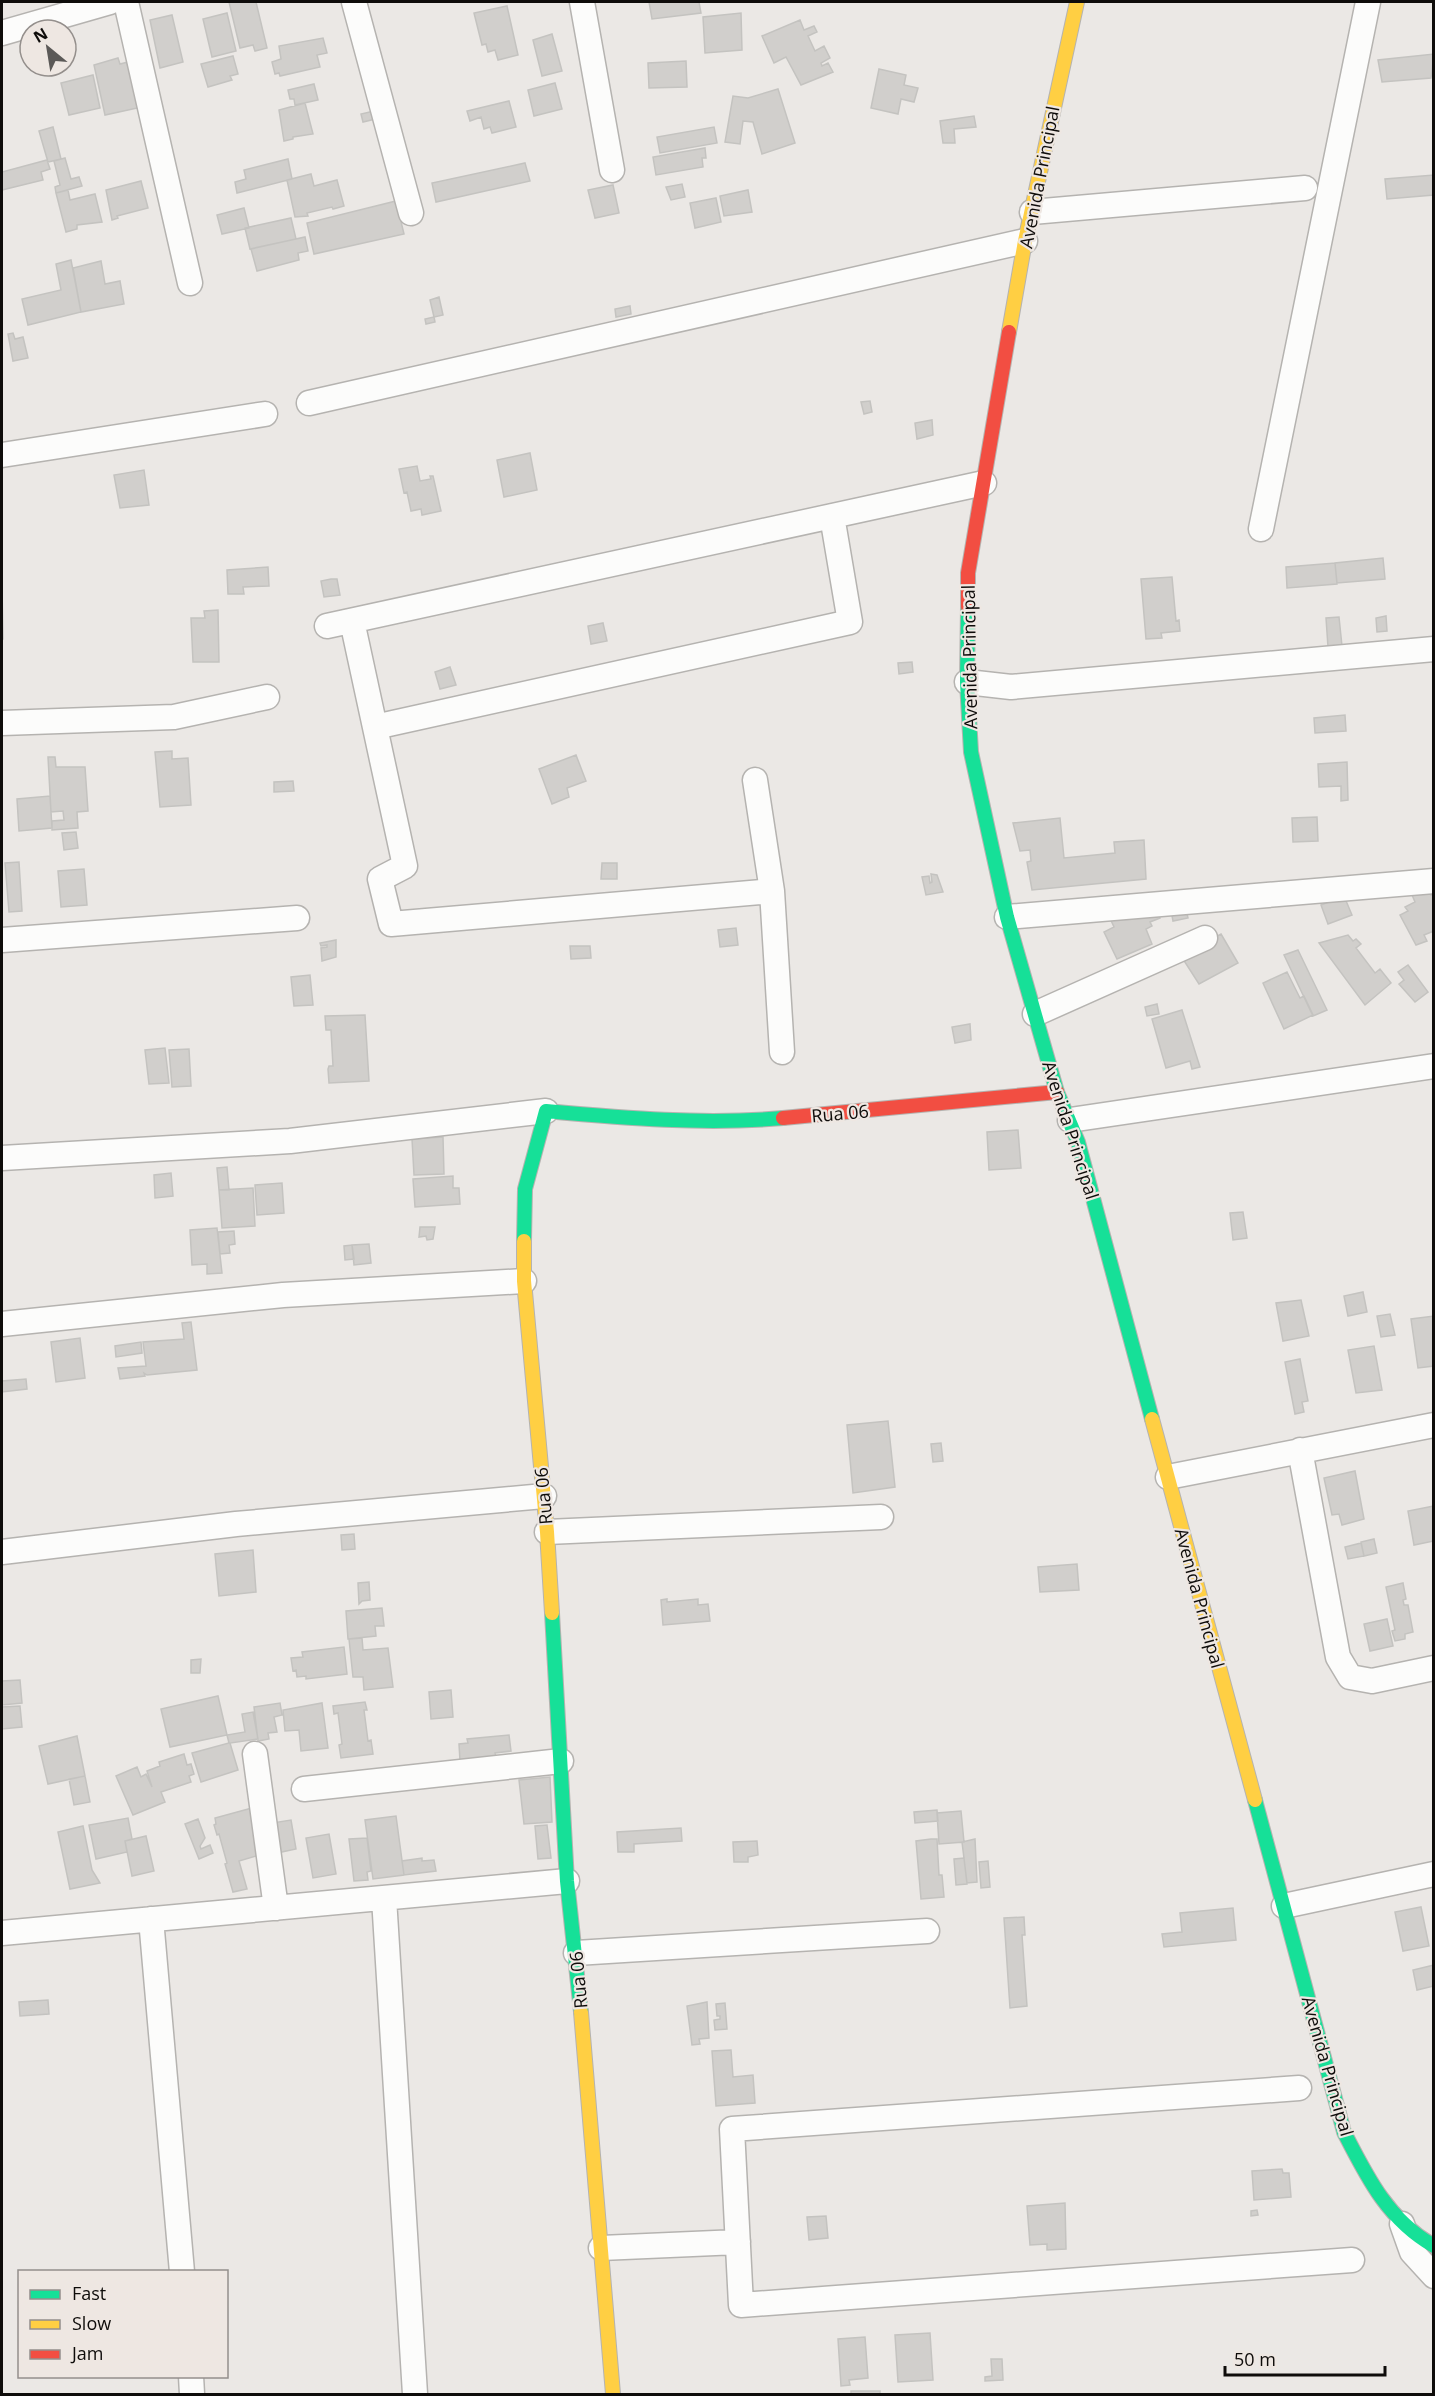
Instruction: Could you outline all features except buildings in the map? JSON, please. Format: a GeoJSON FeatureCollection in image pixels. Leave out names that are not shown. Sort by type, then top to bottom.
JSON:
{"type":"FeatureCollection","features":[{"type":"Feature","properties":{"kind":"street"},"geometry":{"type":"LineString","coordinates":[[2,33],[110,2]]}},
{"type":"Feature","properties":{"kind":"street"},"geometry":{"type":"LineString","coordinates":[[126,2],[190,282]]}},
{"type":"Feature","properties":{"kind":"street"},"geometry":{"type":"LineString","coordinates":[[354,2],[411,213]]}},
{"type":"Feature","properties":{"kind":"street"},"geometry":{"type":"LineString","coordinates":[[582,2],[612,170]]}},
{"type":"Feature","properties":{"kind":"street","name":"Avenida Principal"},"geometry":{"type":"LineString","coordinates":[[1077,2],[1025,241],[968,573],[967,682],[971,752],[1007,917],[1057,1092],[1078,1142],[1344,2132],[1374,2193],[1402,2224],[1434,2246]]}},
{"type":"Feature","properties":{"kind":"street"},"geometry":{"type":"LineString","coordinates":[[1261,530],[1368,2]]}},
{"type":"Feature","properties":{"kind":"street"},"geometry":{"type":"LineString","coordinates":[[1032,212],[1305,188]]}},
{"type":"Feature","properties":{"kind":"street"},"geometry":{"type":"LineString","coordinates":[[309,403],[1025,241]]}},
{"type":"Feature","properties":{"kind":"street"},"geometry":{"type":"LineString","coordinates":[[2,455],[264,414]]}},
{"type":"Feature","properties":{"kind":"street"},"geometry":{"type":"LineString","coordinates":[[327,626],[984,483]]}},
{"type":"Feature","properties":{"kind":"street"},"geometry":{"type":"LineString","coordinates":[[375,727],[850,622],[832,516]]}},
{"type":"Feature","properties":{"kind":"street"},"geometry":{"type":"LineString","coordinates":[[352,621],[405,866],[380,879],[391,924],[772,891]]}},
{"type":"Feature","properties":{"kind":"street"},"geometry":{"type":"LineString","coordinates":[[967,682],[1011,687],[1434,649]]}},
{"type":"Feature","properties":{"kind":"street"},"geometry":{"type":"LineString","coordinates":[[2,723],[174,717],[267,697]]}},
{"type":"Feature","properties":{"kind":"street"},"geometry":{"type":"LineString","coordinates":[[755,780],[772,891],[782,1052]]}},
{"type":"Feature","properties":{"kind":"street"},"geometry":{"type":"LineString","coordinates":[[1007,917],[1434,881]]}},
{"type":"Feature","properties":{"kind":"street"},"geometry":{"type":"LineString","coordinates":[[2,940],[297,918]]}},
{"type":"Feature","properties":{"kind":"street"},"geometry":{"type":"LineString","coordinates":[[1035,1014],[1205,939]]}},
{"type":"Feature","properties":{"kind":"street"},"geometry":{"type":"LineString","coordinates":[[1070,1120],[1434,1066]]}},
{"type":"Feature","properties":{"kind":"street","name":"Rua 06"},"geometry":{"type":"LineString","coordinates":[[613,2394],[576,1953],[567,1881],[547,1532],[524,1281],[525,1189],[546,1111],[610,1117],[746,1122],[1057,1092]]}},
{"type":"Feature","properties":{"kind":"street"},"geometry":{"type":"LineString","coordinates":[[2,1158],[290,1141],[546,1111]]}},
{"type":"Feature","properties":{"kind":"street"},"geometry":{"type":"LineString","coordinates":[[2,1324],[283,1295],[524,1281]]}},
{"type":"Feature","properties":{"kind":"street"},"geometry":{"type":"LineString","coordinates":[[1168,1477],[1434,1425]]}},
{"type":"Feature","properties":{"kind":"street"},"geometry":{"type":"LineString","coordinates":[[1300,1450],[1338,1657],[1350,1677],[1372,1680],[1434,1668]]}},
{"type":"Feature","properties":{"kind":"street"},"geometry":{"type":"LineString","coordinates":[[2,1552],[236,1524],[543,1496]]}},
{"type":"Feature","properties":{"kind":"street"},"geometry":{"type":"LineString","coordinates":[[547,1532],[881,1517]]}},
{"type":"Feature","properties":{"kind":"street"},"geometry":{"type":"LineString","coordinates":[[255,1754],[276,1908]]}},
{"type":"Feature","properties":{"kind":"street"},"geometry":{"type":"LineString","coordinates":[[304,1789],[561,1761]]}},
{"type":"Feature","properties":{"kind":"street"},"geometry":{"type":"LineString","coordinates":[[1284,1906],[1434,1874]]}},
{"type":"Feature","properties":{"kind":"street"},"geometry":{"type":"LineString","coordinates":[[2,1933],[567,1881]]}},
{"type":"Feature","properties":{"kind":"street"},"geometry":{"type":"LineString","coordinates":[[384,1898],[415,2394]]}},
{"type":"Feature","properties":{"kind":"street"},"geometry":{"type":"LineString","coordinates":[[151,1919],[182,2270]]}},
{"type":"Feature","properties":{"kind":"street"},"geometry":{"type":"LineString","coordinates":[[576,1953],[927,1931]]}},
{"type":"Feature","properties":{"kind":"street"},"geometry":{"type":"LineString","coordinates":[[1299,2088],[732,2129],[741,2305],[1352,2260]]}},
{"type":"Feature","properties":{"kind":"street"},"geometry":{"type":"LineString","coordinates":[[1402,2224],[1412,2252],[1434,2276]]}},
{"type":"Feature","properties":{"kind":"street"},"geometry":{"type":"LineString","coordinates":[[601,2248],[738,2242]]}},
{"type":"Feature","properties":{"kind":"street"},"geometry":{"type":"LineString","coordinates":[[190,2378],[192,2394]]}},
{"type":"Feature","properties":{"kind":"traffic: fast"},"geometry":{"type":"LineString","coordinates":[[968,607],[967,682],[971,752],[1007,917],[1057,1092],[1078,1142],[1152,1419]]}},
{"type":"Feature","properties":{"kind":"traffic: fast"},"geometry":{"type":"LineString","coordinates":[[524,1241],[525,1189],[546,1111],[694,1121],[783,1118]]}},
{"type":"Feature","properties":{"kind":"traffic: fast"},"geometry":{"type":"LineString","coordinates":[[552,1613],[567,1881],[581,2012]]}},
{"type":"Feature","properties":{"kind":"traffic: fast"},"geometry":{"type":"LineString","coordinates":[[1255,1800],[1344,2132],[1370,2181],[1391,2210],[1404,2224],[1434,2246]]}},
{"type":"Feature","properties":{"kind":"traffic: slow"},"geometry":{"type":"LineString","coordinates":[[1009,332],[1025,241],[1077,2]]}},
{"type":"Feature","properties":{"kind":"traffic: slow"},"geometry":{"type":"LineString","coordinates":[[524,1241],[524,1281],[547,1532],[552,1613]]}},
{"type":"Feature","properties":{"kind":"traffic: slow"},"geometry":{"type":"LineString","coordinates":[[1152,1419],[1255,1800]]}},
{"type":"Feature","properties":{"kind":"traffic: slow"},"geometry":{"type":"LineString","coordinates":[[581,2012],[613,2394]]}},
{"type":"Feature","properties":{"kind":"traffic: jam"},"geometry":{"type":"LineString","coordinates":[[968,607],[968,573],[1009,332]]}},
{"type":"Feature","properties":{"kind":"traffic: jam"},"geometry":{"type":"LineString","coordinates":[[783,1118],[1057,1092]]}}]}
